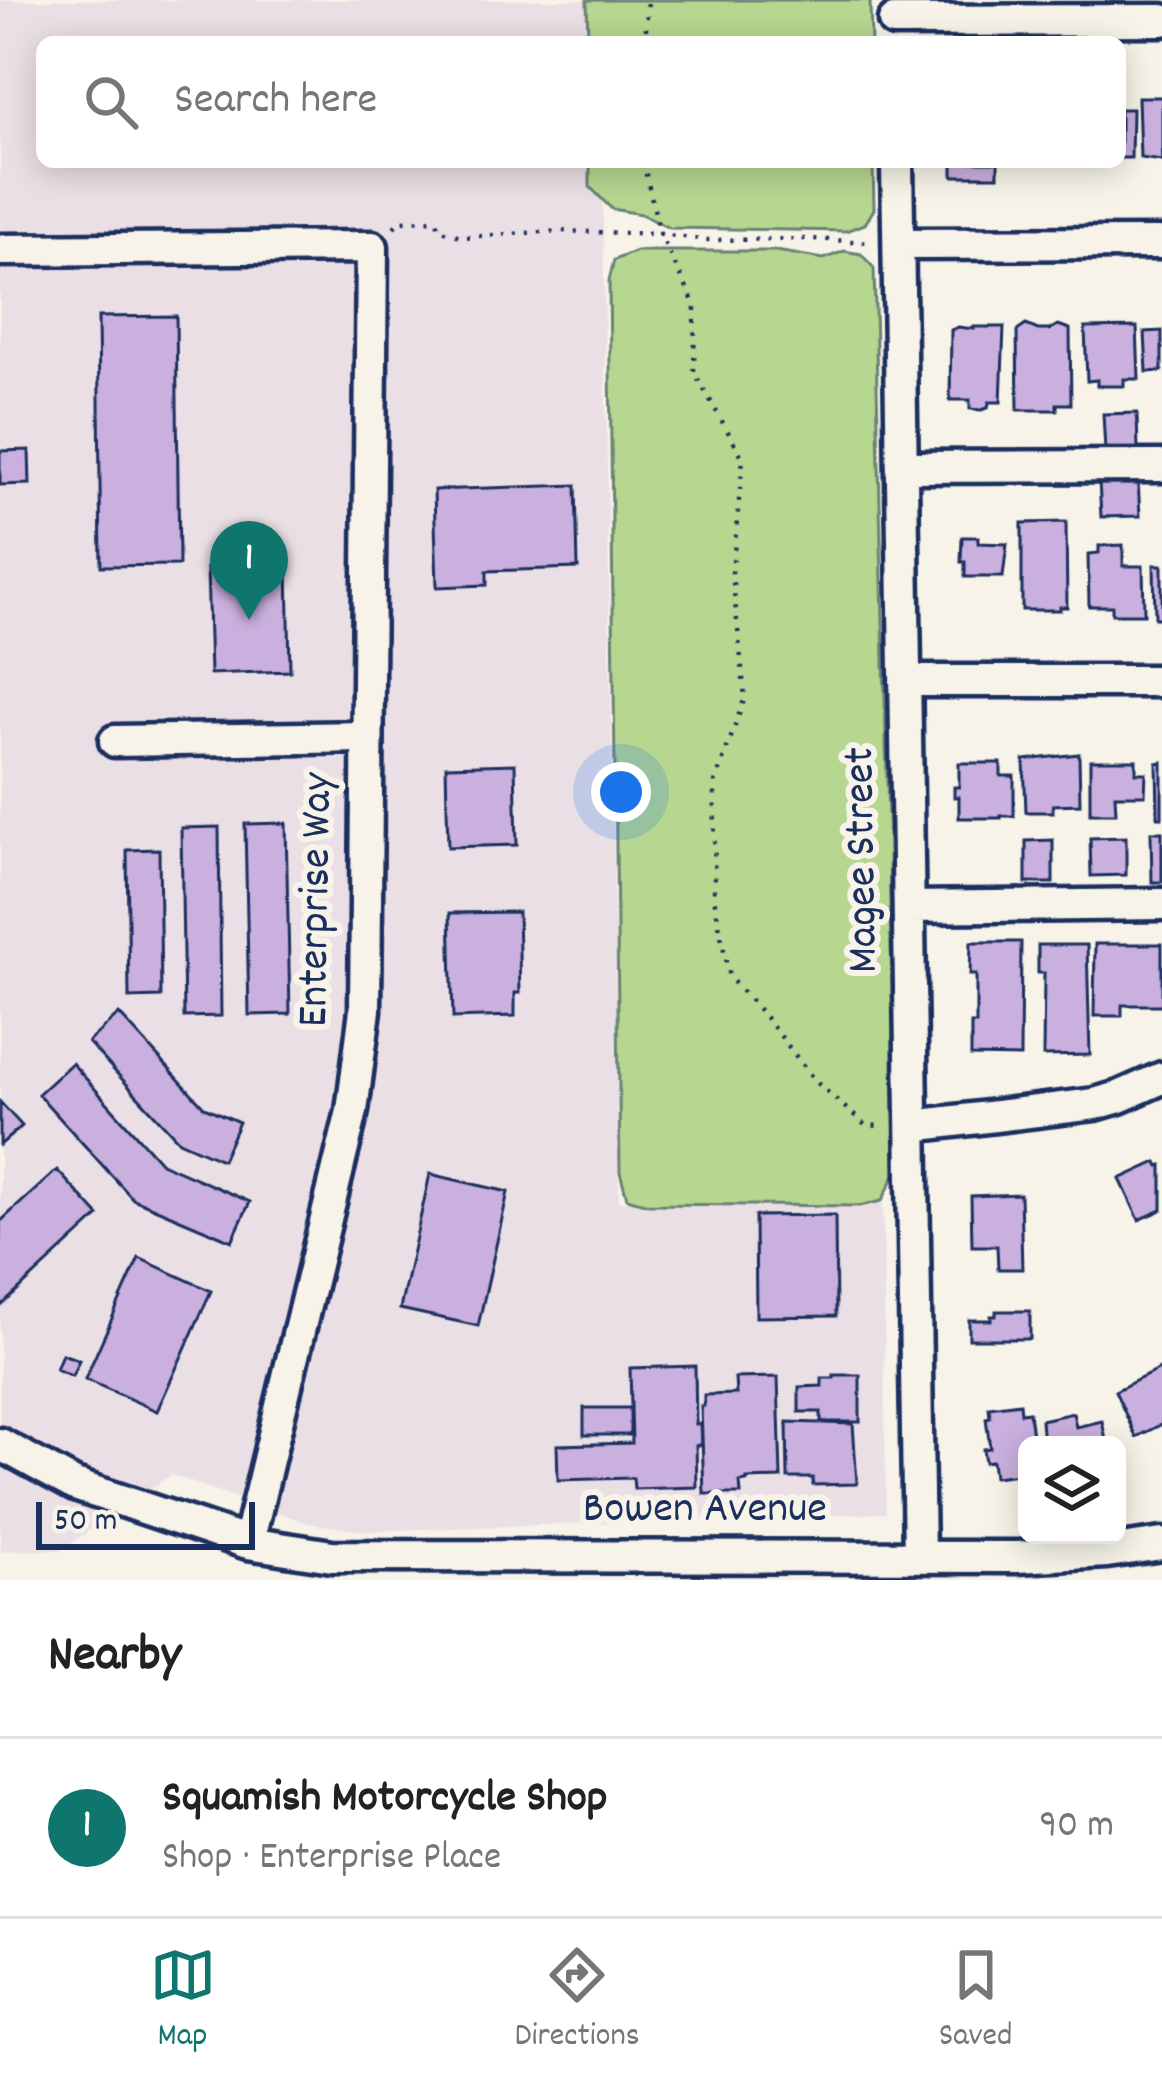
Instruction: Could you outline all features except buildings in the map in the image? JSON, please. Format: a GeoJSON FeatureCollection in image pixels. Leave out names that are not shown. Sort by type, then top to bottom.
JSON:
{"type":"FeatureCollection","features":[{"type":"Feature","properties":{"kind":"street"},"geometry":{"type":"LineString","coordinates":[[894,21],[1162,20]]}},
{"type":"Feature","properties":{"kind":"street","name":"Magee Street"},"geometry":{"type":"LineString","coordinates":[[897,168],[919,1557]]}},
{"type":"Feature","properties":{"kind":"street"},"geometry":{"type":"LineString","coordinates":[[899,244],[1162,243]]}},
{"type":"Feature","properties":{"kind":"street"},"geometry":{"type":"LineString","coordinates":[[0,250],[372,247]]}},
{"type":"Feature","properties":{"kind":"street","name":"Enterprise Way"},"geometry":{"type":"LineString","coordinates":[[248,1543],[352,1111],[365,1010],[372,247]]}},
{"type":"Feature","properties":{"kind":"street"},"geometry":{"type":"LineString","coordinates":[[902,467],[1162,466]]}},
{"type":"Feature","properties":{"kind":"street"},"geometry":{"type":"LineString","coordinates":[[905,681],[1162,681]]}},
{"type":"Feature","properties":{"kind":"street"},"geometry":{"type":"LineString","coordinates":[[115,742],[367,737]]}},
{"type":"Feature","properties":{"kind":"street"},"geometry":{"type":"LineString","coordinates":[[911,907],[1162,904]]}},
{"type":"Feature","properties":{"kind":"street"},"geometry":{"type":"LineString","coordinates":[[913,1126],[1095,1104],[1162,1078]]}},
{"type":"Feature","properties":{"kind":"street","name":"Bowen Avenue"},"geometry":{"type":"LineString","coordinates":[[0,1444],[75,1485],[248,1543],[332,1556],[1062,1555],[1162,1544]]}},
{"type":"Feature","properties":{"kind":"path"},"geometry":{"type":"LineString","coordinates":[[645,36],[648,0]]}},
{"type":"Feature","properties":{"kind":"path"},"geometry":{"type":"LineString","coordinates":[[645,168],[660,234],[695,305],[694,372],[743,458],[732,573],[745,697],[715,783],[714,897],[729,976],[815,1081],[865,1125],[913,1126]]}},
{"type":"Feature","properties":{"kind":"path"},"geometry":{"type":"LineString","coordinates":[[372,247],[400,221],[437,220],[440,229],[463,236],[560,231],[660,234],[707,241],[812,239],[899,244]]}},
{"type":"Feature","properties":{"kind":"shaded area"},"geometry":{"type":"Polygon","coordinates":[[[0,0],[599,0],[600,36],[36,36],[36,168],[602,168],[619,1201],[883,1197],[886,1513],[365,1531],[308,1523],[171,1475],[61,1550],[0,1551],[0,0]]]}},
{"type":"Feature","properties":{"kind":"green space"},"geometry":{"type":"Polygon","coordinates":[[[587,0],[870,0],[871,36],[588,36],[587,0]]]}},
{"type":"Feature","properties":{"kind":"green space"},"geometry":{"type":"Polygon","coordinates":[[[590,168],[873,168],[874,209],[865,224],[846,231],[669,228],[641,214],[612,209],[590,187],[590,168]]]}},
{"type":"Feature","properties":{"kind":"green space"},"geometry":{"type":"Polygon","coordinates":[[[636,251],[776,251],[824,259],[844,251],[861,254],[874,268],[897,1171],[882,1201],[860,1206],[648,1204],[627,1198],[620,1172],[609,281],[614,260],[636,251]]]}},
{"type":"Feature","properties":{"kind":"place","name":"Squamish Motorcycle Shop"},"geometry":{"type":"Point","coordinates":[249,620]}}]}
